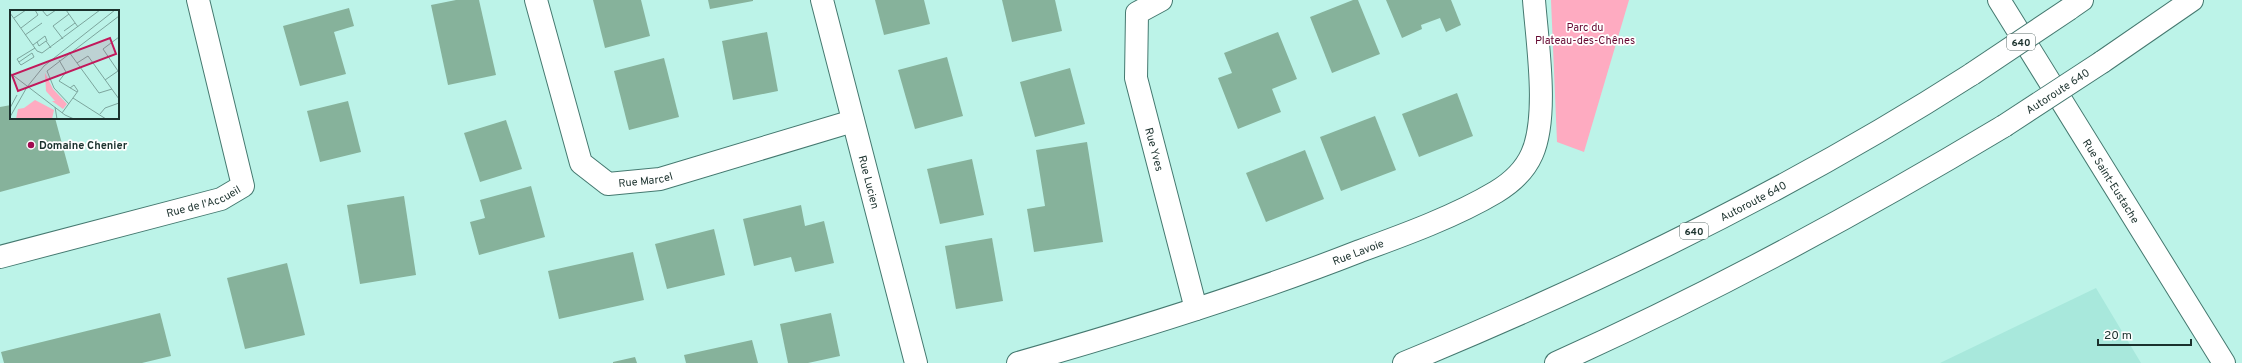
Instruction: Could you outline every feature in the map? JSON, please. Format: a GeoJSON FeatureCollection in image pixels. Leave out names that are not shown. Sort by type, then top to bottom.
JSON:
{"type":"FeatureCollection","features":[{"type":"Feature","properties":{"kind":"main road","name":"Rue de l'Accueil"},"geometry":{"type":"LineString","coordinates":[[0,257],[221,199],[243,186],[198,0]]}},
{"type":"Feature","properties":{"kind":"main road","name":"Rue Marcel"},"geometry":{"type":"LineString","coordinates":[[536,0],[581,163],[608,184],[660,179],[853,121]]}},
{"type":"Feature","properties":{"kind":"main road","name":"Rue Lucien"},"geometry":{"type":"LineString","coordinates":[[822,0],[916,363]]}},
{"type":"Feature","properties":{"kind":"main road","name":"Rue Yves"},"geometry":{"type":"LineString","coordinates":[[1161,0],[1137,13],[1136,78],[1196,309]]}},
{"type":"Feature","properties":{"kind":"main road","name":"Rue Lavoie"},"geometry":{"type":"LineString","coordinates":[[1018,363],[1283,281],[1399,236],[1482,200],[1513,179],[1525,167],[1533,153],[1540,114],[1534,0]]}},
{"type":"Feature","properties":{"kind":"main road","name":"Rue Saint-Eustache"},"geometry":{"type":"LineString","coordinates":[[1999,0],[2224,363]]}},
{"type":"Feature","properties":{"kind":"main road","name":"Autoroute 640"},"geometry":{"type":"LineString","coordinates":[[1556,363],[1658,316],[1736,277],[1873,203],[2004,126],[2102,62],[2192,0]]}},
{"type":"Feature","properties":{"kind":"main road","name":"Autoroute 640"},"geometry":{"type":"LineString","coordinates":[[1404,363],[1538,307],[1664,246],[1831,158],[1972,74],[2075,4]]}},
{"type":"Feature","properties":{"kind":"shaded area"},"geometry":{"type":"Polygon","coordinates":[[[2096,288],[2141,363],[1940,363],[2096,288]]]}},
{"type":"Feature","properties":{"kind":"green space","name":"Parc du Plateau-des-Chênes"},"geometry":{"type":"Polygon","coordinates":[[[1551,0],[1629,0],[1584,152],[1557,142],[1551,0]]]}},
{"type":"Feature","properties":{"kind":"building"},"geometry":{"type":"Polygon","coordinates":[[[456,0],[479,0],[496,75],[448,85],[431,5],[456,0]]]}},
{"type":"Feature","properties":{"kind":"building"},"geometry":{"type":"Polygon","coordinates":[[[593,0],[641,0],[650,36],[605,48],[593,0]]]}},
{"type":"Feature","properties":{"kind":"building"},"geometry":{"type":"Polygon","coordinates":[[[708,0],[753,0],[753,1],[710,9],[708,0]]]}},
{"type":"Feature","properties":{"kind":"building"},"geometry":{"type":"Polygon","coordinates":[[[875,0],[924,0],[930,24],[884,35],[875,0]]]}},
{"type":"Feature","properties":{"kind":"building"},"geometry":{"type":"Polygon","coordinates":[[[1002,0],[1055,0],[1062,31],[1012,42],[1002,0]]]}},
{"type":"Feature","properties":{"kind":"building"},"geometry":{"type":"Polygon","coordinates":[[[1353,0],[1358,0],[1380,54],[1332,73],[1310,17],[1353,0]]]}},
{"type":"Feature","properties":{"kind":"building"},"geometry":{"type":"Polygon","coordinates":[[[1386,0],[1451,0],[1461,25],[1446,32],[1440,18],[1421,25],[1422,29],[1402,38],[1386,0]]]}},
{"type":"Feature","properties":{"kind":"building"},"geometry":{"type":"Polygon","coordinates":[[[349,8],[354,26],[334,32],[346,74],[300,86],[283,26],[349,8]]]}},
{"type":"Feature","properties":{"kind":"building"},"geometry":{"type":"Polygon","coordinates":[[[767,32],[778,91],[733,100],[722,41],[767,32]]]}},
{"type":"Feature","properties":{"kind":"building"},"geometry":{"type":"Polygon","coordinates":[[[1278,32],[1297,79],[1272,89],[1281,112],[1238,129],[1218,78],[1232,73],[1224,53],[1278,32]]]}},
{"type":"Feature","properties":{"kind":"building"},"geometry":{"type":"Polygon","coordinates":[[[947,57],[963,116],[915,129],[898,70],[947,57]]]}},
{"type":"Feature","properties":{"kind":"building"},"geometry":{"type":"Polygon","coordinates":[[[664,58],[679,117],[629,130],[614,71],[664,58]]]}},
{"type":"Feature","properties":{"kind":"building"},"geometry":{"type":"Polygon","coordinates":[[[1070,68],[1085,124],[1035,137],[1020,82],[1070,68]]]}},
{"type":"Feature","properties":{"kind":"building"},"geometry":{"type":"Polygon","coordinates":[[[1457,93],[1473,136],[1419,157],[1402,114],[1457,93]]]}},
{"type":"Feature","properties":{"kind":"building"},"geometry":{"type":"Polygon","coordinates":[[[348,101],[361,152],[320,162],[307,111],[348,101]]]}},
{"type":"Feature","properties":{"kind":"building","name":"Domaine Chenier"},"geometry":{"type":"Polygon","coordinates":[[[10,105],[10,119],[55,119],[70,173],[0,192],[0,107],[10,105]]]}},
{"type":"Feature","properties":{"kind":"building"},"geometry":{"type":"Polygon","coordinates":[[[1375,116],[1396,170],[1341,191],[1320,137],[1375,116]]]}},
{"type":"Feature","properties":{"kind":"building"},"geometry":{"type":"Polygon","coordinates":[[[506,120],[522,169],[480,182],[464,133],[506,120]]]}},
{"type":"Feature","properties":{"kind":"building"},"geometry":{"type":"Polygon","coordinates":[[[1087,142],[1103,242],[1034,252],[1027,209],[1045,206],[1036,150],[1087,142]]]}},
{"type":"Feature","properties":{"kind":"building"},"geometry":{"type":"Polygon","coordinates":[[[1305,150],[1324,199],[1266,222],[1246,173],[1305,150]]]}},
{"type":"Feature","properties":{"kind":"building"},"geometry":{"type":"Polygon","coordinates":[[[972,159],[984,215],[940,224],[927,169],[972,159]]]}},
{"type":"Feature","properties":{"kind":"building"},"geometry":{"type":"Polygon","coordinates":[[[531,186],[545,237],[479,255],[470,222],[485,218],[480,200],[531,186]]]}},
{"type":"Feature","properties":{"kind":"building"},"geometry":{"type":"Polygon","coordinates":[[[404,196],[416,275],[360,284],[347,205],[404,196]]]}},
{"type":"Feature","properties":{"kind":"building"},"geometry":{"type":"Polygon","coordinates":[[[801,205],[805,226],[824,221],[834,263],[795,272],[791,257],[754,266],[743,219],[801,205]]]}},
{"type":"Feature","properties":{"kind":"building"},"geometry":{"type":"Polygon","coordinates":[[[714,229],[725,275],[667,289],[655,244],[714,229]]]}},
{"type":"Feature","properties":{"kind":"building"},"geometry":{"type":"Polygon","coordinates":[[[992,238],[1003,301],[956,309],[945,246],[992,238]]]}},
{"type":"Feature","properties":{"kind":"building"},"geometry":{"type":"Polygon","coordinates":[[[633,252],[644,300],[559,319],[548,271],[633,252]]]}},
{"type":"Feature","properties":{"kind":"building"},"geometry":{"type":"Polygon","coordinates":[[[287,263],[305,335],[245,349],[227,278],[287,263]]]}},
{"type":"Feature","properties":{"kind":"building"},"geometry":{"type":"Polygon","coordinates":[[[160,313],[171,356],[142,363],[4,363],[1,352],[160,313]]]}},
{"type":"Feature","properties":{"kind":"building"},"geometry":{"type":"Polygon","coordinates":[[[831,313],[840,356],[808,363],[788,363],[780,324],[831,313]]]}},
{"type":"Feature","properties":{"kind":"building"},"geometry":{"type":"Polygon","coordinates":[[[752,340],[758,363],[686,363],[684,355],[752,340]]]}},
{"type":"Feature","properties":{"kind":"building"},"geometry":{"type":"Polygon","coordinates":[[[635,357],[637,363],[613,363],[613,362],[635,357]]]}},
{"type":"Feature","properties":{"kind":"place","name":"Domaine Chenier"},"geometry":{"type":"Point","coordinates":[31,145]}}]}
